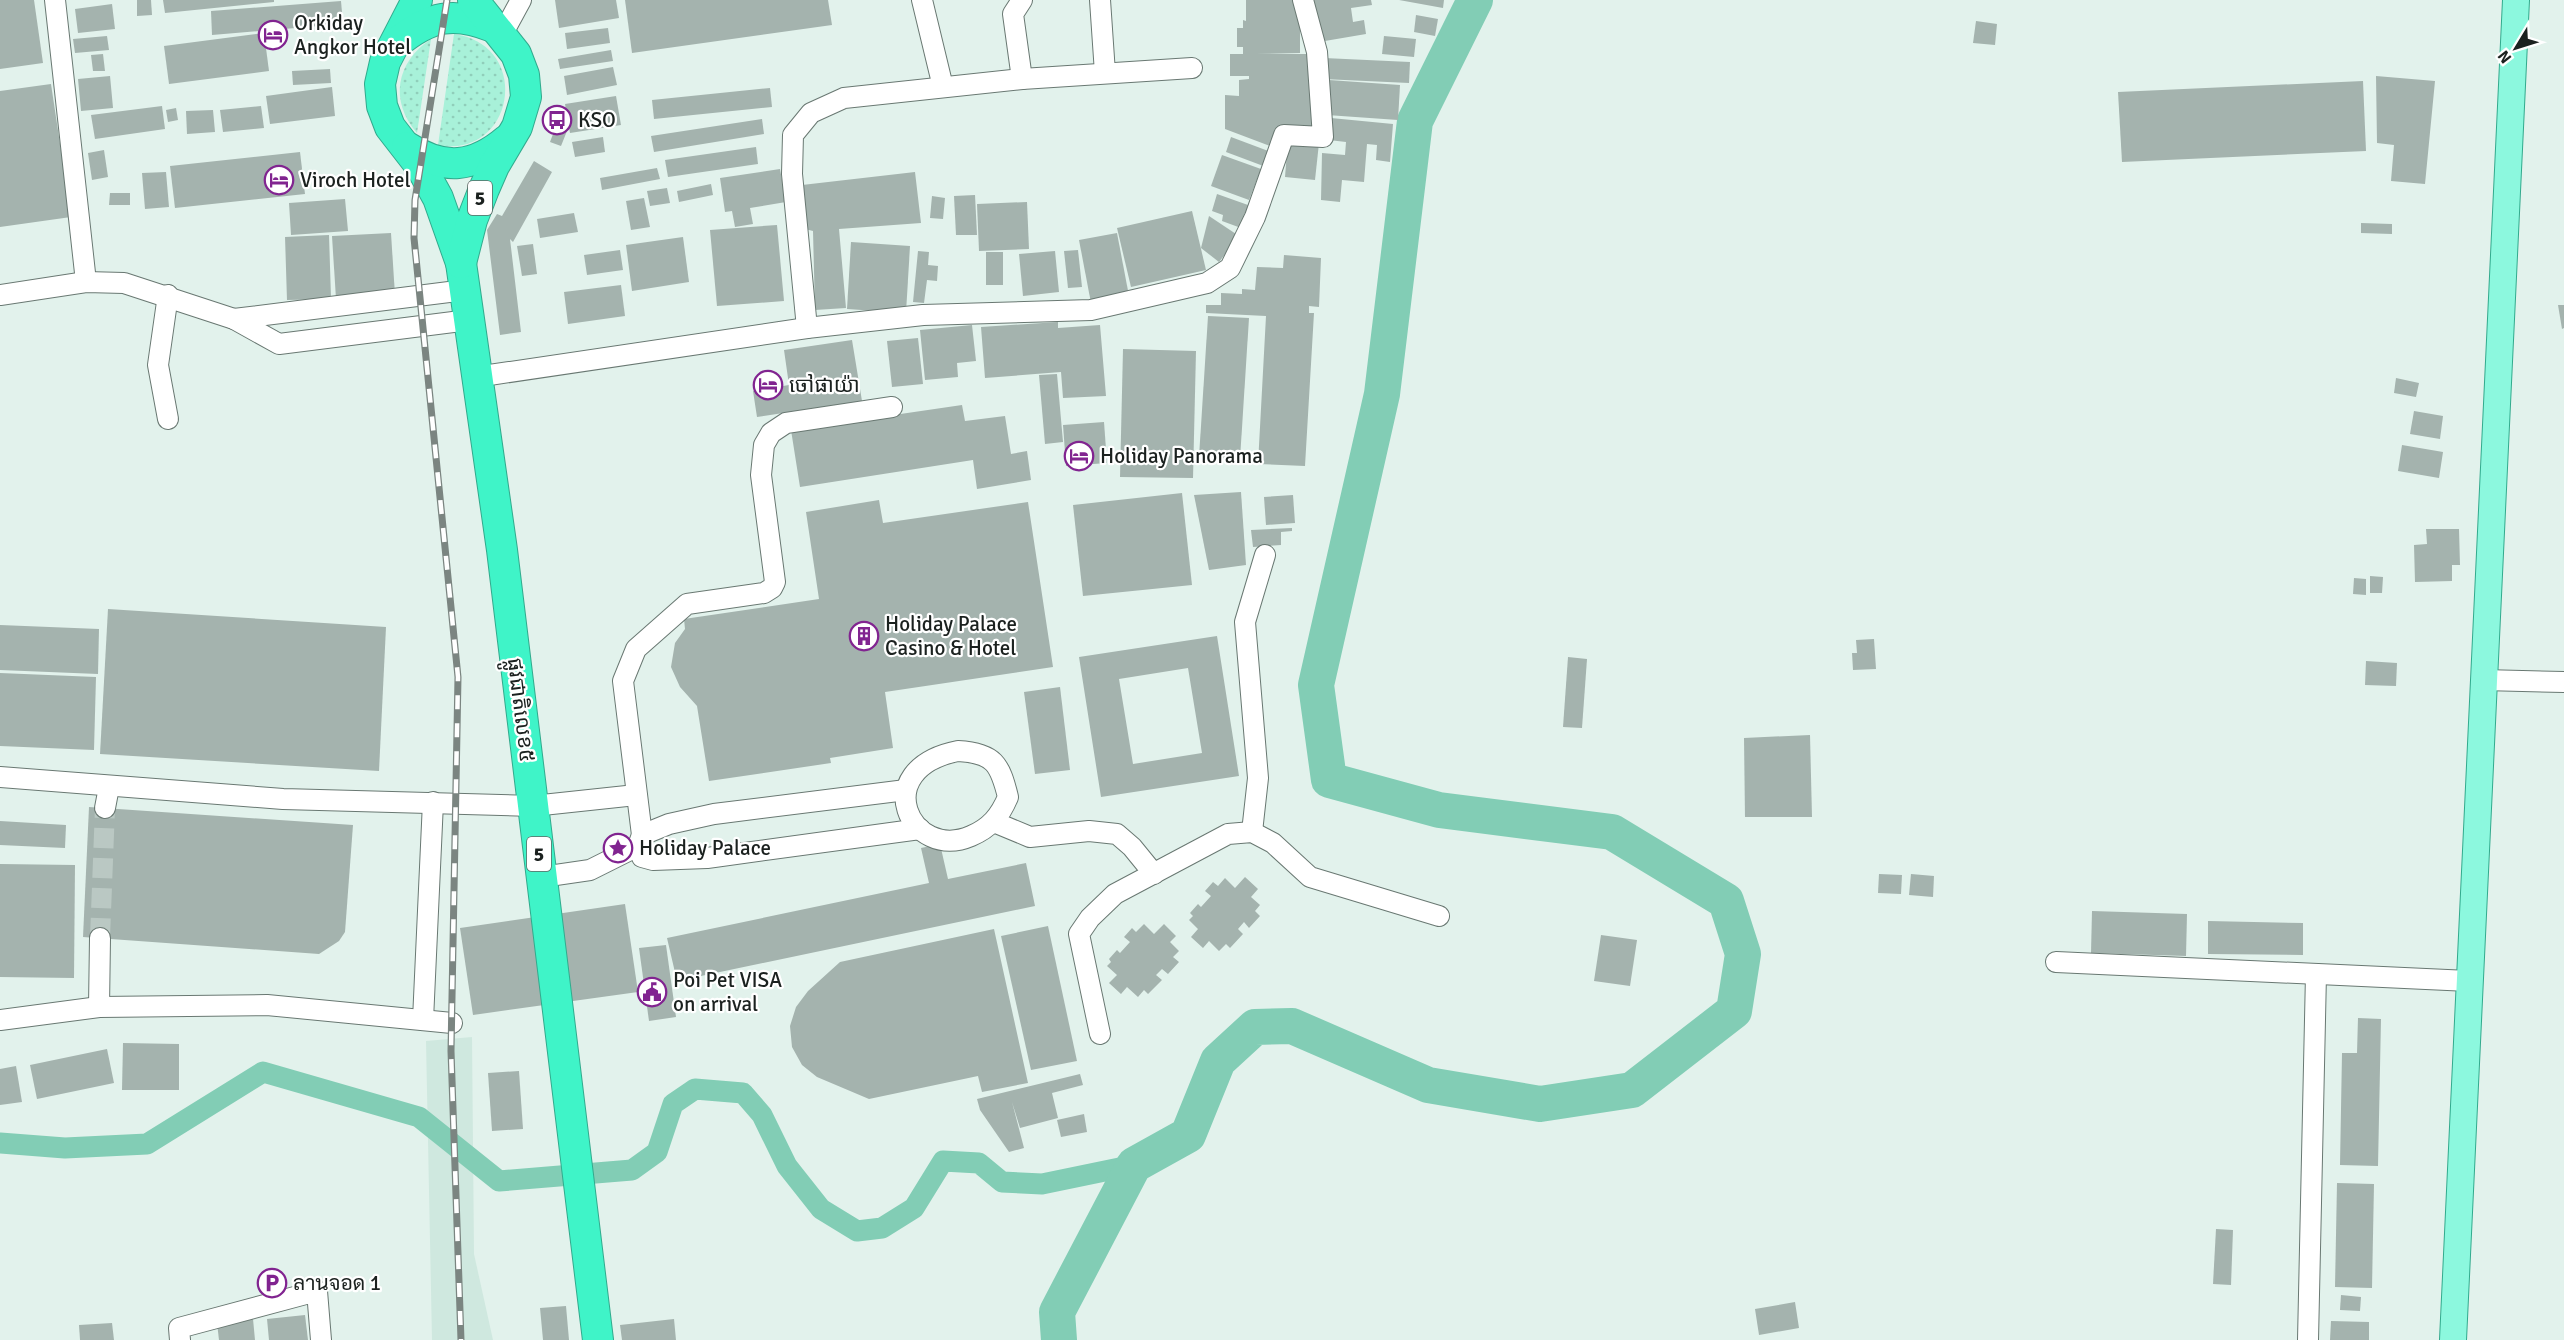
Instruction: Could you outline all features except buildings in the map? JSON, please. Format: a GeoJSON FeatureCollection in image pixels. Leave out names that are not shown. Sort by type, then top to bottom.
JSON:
{"type":"FeatureCollection","features":[{"type":"Feature","properties":{"kind":"highway","name":"ផ្លូវជាតិលេខ៥"},"geometry":{"type":"LineString","coordinates":[[417,0],[386,62],[380,84],[382,106],[390,127],[422,167],[438,198],[463,276],[502,550],[598,1340]]}},
{"type":"Feature","properties":{"kind":"highway","name":"ផ្លូវជាតិលេខ៥"},"geometry":{"type":"LineString","coordinates":[[463,276],[472,220],[494,166],[524,113],[525,86],[516,54],[473,0]]}},
{"type":"Feature","properties":{"kind":"highway","name":"ផ្លូវជាតិលេខ៥"},"geometry":{"type":"LineString","coordinates":[[398,42],[416,27],[444,18],[475,20],[497,31]]}},
{"type":"Feature","properties":{"kind":"highway","name":"ផ្លូវជាតិលេខ៥"},"geometry":{"type":"LineString","coordinates":[[404,144],[422,157],[446,164],[470,162],[492,153],[509,138]]}},
{"type":"Feature","properties":{"kind":"main road"},"geometry":{"type":"LineString","coordinates":[[2453,1340],[2516,0]]}},
{"type":"Feature","properties":{"kind":"street"},"geometry":{"type":"LineString","coordinates":[[55,0],[86,282]]}},
{"type":"Feature","properties":{"kind":"street"},"geometry":{"type":"LineString","coordinates":[[497,31],[521,0]]}},
{"type":"Feature","properties":{"kind":"street"},"geometry":{"type":"LineString","coordinates":[[922,0],[943,87]]}},
{"type":"Feature","properties":{"kind":"street"},"geometry":{"type":"LineString","coordinates":[[1022,0],[1013,14],[1022,79]]}},
{"type":"Feature","properties":{"kind":"street"},"geometry":{"type":"LineString","coordinates":[[1101,0],[1105,73]]}},
{"type":"Feature","properties":{"kind":"street"},"geometry":{"type":"LineString","coordinates":[[476,377],[807,328],[923,315],[1091,310],[1207,283],[1230,268],[1255,217],[1284,135],[1323,137],[1317,52],[1303,0]]}},
{"type":"Feature","properties":{"kind":"street"},"geometry":{"type":"LineString","coordinates":[[807,328],[792,174],[793,135],[811,113],[844,98],[1022,79],[1192,68]]}},
{"type":"Feature","properties":{"kind":"street"},"geometry":{"type":"LineString","coordinates":[[234,319],[463,276]]}},
{"type":"Feature","properties":{"kind":"street"},"geometry":{"type":"LineString","coordinates":[[0,295],[86,282],[124,283],[168,295],[234,319],[279,344],[469,320]]}},
{"type":"Feature","properties":{"kind":"street"},"geometry":{"type":"LineString","coordinates":[[168,295],[158,365],[168,419]]}},
{"type":"Feature","properties":{"kind":"street"},"geometry":{"type":"LineString","coordinates":[[892,407],[786,423],[771,433],[764,445],[761,475],[775,582],[772,588],[764,593],[687,604],[636,649],[623,681],[642,857],[653,860],[707,858],[920,829]]}},
{"type":"Feature","properties":{"kind":"street"},"geometry":{"type":"LineString","coordinates":[[1252,832],[1258,778],[1245,622],[1265,555]]}},
{"type":"Feature","properties":{"kind":"street"},"geometry":{"type":"LineString","coordinates":[[2483,680],[2564,682]]}},
{"type":"Feature","properties":{"kind":"street"},"geometry":{"type":"LineString","coordinates":[[958,751],[987,756],[998,765],[1008,797],[1002,812],[994,822],[979,832],[954,842],[933,837],[920,829],[911,819],[905,803],[906,786],[927,762],[942,754],[958,751]]}},
{"type":"Feature","properties":{"kind":"street"},"geometry":{"type":"LineString","coordinates":[[0,777],[283,799],[533,806],[636,795]]}},
{"type":"Feature","properties":{"kind":"street"},"geometry":{"type":"LineString","coordinates":[[105,808],[109,787]]}},
{"type":"Feature","properties":{"kind":"street"},"geometry":{"type":"LineString","coordinates":[[542,877],[590,870],[669,824],[714,814],[906,790]]}},
{"type":"Feature","properties":{"kind":"street"},"geometry":{"type":"LineString","coordinates":[[423,1020],[433,802]]}},
{"type":"Feature","properties":{"kind":"street"},"geometry":{"type":"LineString","coordinates":[[994,822],[1030,837],[1089,831],[1117,834],[1132,847],[1154,874]]}},
{"type":"Feature","properties":{"kind":"street"},"geometry":{"type":"LineString","coordinates":[[1100,1034],[1079,934],[1090,918],[1115,894],[1228,834],[1252,832],[1273,843],[1310,878],[1439,916]]}},
{"type":"Feature","properties":{"kind":"street"},"geometry":{"type":"LineString","coordinates":[[99,1007],[100,938]]}},
{"type":"Feature","properties":{"kind":"street"},"geometry":{"type":"LineString","coordinates":[[2056,962],[2469,981]]}},
{"type":"Feature","properties":{"kind":"street"},"geometry":{"type":"LineString","coordinates":[[2308,1340],[2316,974]]}},
{"type":"Feature","properties":{"kind":"street"},"geometry":{"type":"LineString","coordinates":[[0,1020],[99,1007],[267,1005],[452,1023]]}},
{"type":"Feature","properties":{"kind":"street"},"geometry":{"type":"LineString","coordinates":[[180,1340],[179,1328],[317,1291],[321,1340]]}},
{"type":"Feature","properties":{"kind":"shaded area"},"geometry":{"type":"Polygon","coordinates":[[[472,1037],[474,1254],[493,1340],[432,1340],[426,1041],[472,1037]]]}},
{"type":"Feature","properties":{"kind":"green space"},"geometry":{"type":"Polygon","coordinates":[[[454,34],[479,43],[496,58],[504,78],[505,99],[498,119],[484,135],[464,145],[438,145],[454,34]]]}},
{"type":"Feature","properties":{"kind":"green space"},"geometry":{"type":"Polygon","coordinates":[[[431,39],[417,133],[402,108],[400,83],[410,59],[431,39]]]}},
{"type":"Feature","properties":{"kind":"waterway"},"geometry":{"type":"LineString","coordinates":[[1059,1340],[1057,1312],[1134,1165],[1188,1135],[1218,1061],[1255,1027],[1292,1026],[1428,1085],[1540,1104],[1632,1090],[1734,1011],[1743,954],[1726,901],[1612,832],[1439,810],[1329,780],[1316,685],[1382,394],[1415,121],[1475,0]]}},
{"type":"Feature","properties":{"kind":"waterway"},"geometry":{"type":"LineString","coordinates":[[0,1143],[65,1148],[147,1144],[263,1072],[419,1117],[499,1181],[632,1170],[657,1152],[673,1104],[695,1089],[743,1093],[762,1115],[787,1166],[821,1209],[857,1231],[882,1228],[914,1208],[943,1161],[979,1163],[1002,1182],[1042,1184],[1134,1165]]}},
{"type":"Feature","properties":{"kind":"tunnel"},"geometry":{"type":"LineString","coordinates":[[100,938],[105,808]]}},
{"type":"Feature","properties":{"kind":"railway"},"geometry":{"type":"LineString","coordinates":[[447,0],[415,200],[414,238],[458,677],[451,1051],[461,1340]]}},
{"type":"Feature","properties":{"kind":"place","name":"Orkiday Angkor Hotel"},"geometry":{"type":"Point","coordinates":[273,35]}},
{"type":"Feature","properties":{"kind":"place","name":"KSO"},"geometry":{"type":"Point","coordinates":[557,120]}},
{"type":"Feature","properties":{"kind":"place","name":"Viroch Hotel"},"geometry":{"type":"Point","coordinates":[279,180]}},
{"type":"Feature","properties":{"kind":"place","name":"ចៅផាយ៉ា"},"geometry":{"type":"Point","coordinates":[768,385]}},
{"type":"Feature","properties":{"kind":"place","name":"Holiday Panorama"},"geometry":{"type":"Point","coordinates":[1079,456]}},
{"type":"Feature","properties":{"kind":"place","name":"Holiday Palace Casino & Hotel"},"geometry":{"type":"Point","coordinates":[864,636]}},
{"type":"Feature","properties":{"kind":"place","name":"Holiday Palace"},"geometry":{"type":"Point","coordinates":[618,848]}},
{"type":"Feature","properties":{"kind":"place","name":"Poi Pet VISA on arrival"},"geometry":{"type":"Point","coordinates":[652,992]}},
{"type":"Feature","properties":{"kind":"place","name":"ลานจอด 1"},"geometry":{"type":"Point","coordinates":[272,1283]}}]}
